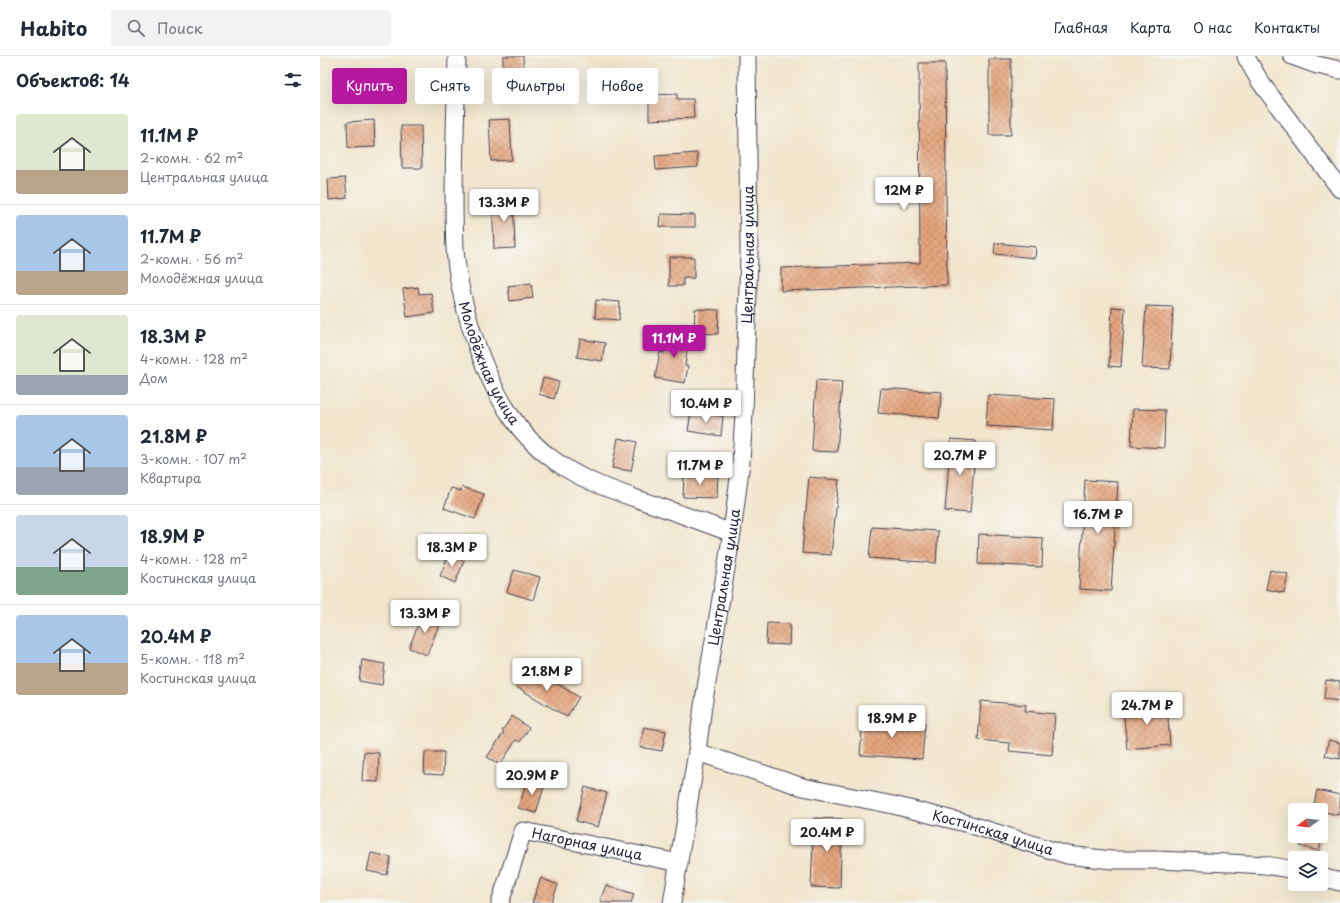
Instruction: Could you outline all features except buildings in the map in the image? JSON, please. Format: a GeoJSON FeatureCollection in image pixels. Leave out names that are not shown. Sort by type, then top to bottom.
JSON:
{"type":"FeatureCollection","features":[{"type":"Feature","properties":{"kind":"street","name":"Молодёжная улица"},"geometry":{"type":"LineString","coordinates":[[457,56],[454,191],[455,248],[458,272],[473,332],[489,376],[510,416],[526,436],[555,461],[594,483],[732,533]]}},
{"type":"Feature","properties":{"kind":"street","name":"Центральная улица"},"geometry":{"type":"LineString","coordinates":[[672,903],[732,533],[742,462],[749,254],[746,56]]}},
{"type":"Feature","properties":{"kind":"street"},"geometry":{"type":"LineString","coordinates":[[1246,56],[1261,83],[1340,189]]}},
{"type":"Feature","properties":{"kind":"street"},"geometry":{"type":"LineString","coordinates":[[1292,56],[1317,65],[1340,70]]}},
{"type":"Feature","properties":{"kind":"street","name":"Костинская улица"},"geometry":{"type":"LineString","coordinates":[[697,752],[803,787],[893,805],[965,823],[1067,855],[1112,860],[1156,860],[1265,865],[1288,869]]}},
{"type":"Feature","properties":{"kind":"street","name":"Нагорная улица"},"geometry":{"type":"LineString","coordinates":[[500,903],[523,831],[679,863]]}},
{"type":"Feature","properties":{"kind":"street"},"geometry":{"type":"LineString","coordinates":[[1328,879],[1340,882]]}}]}
